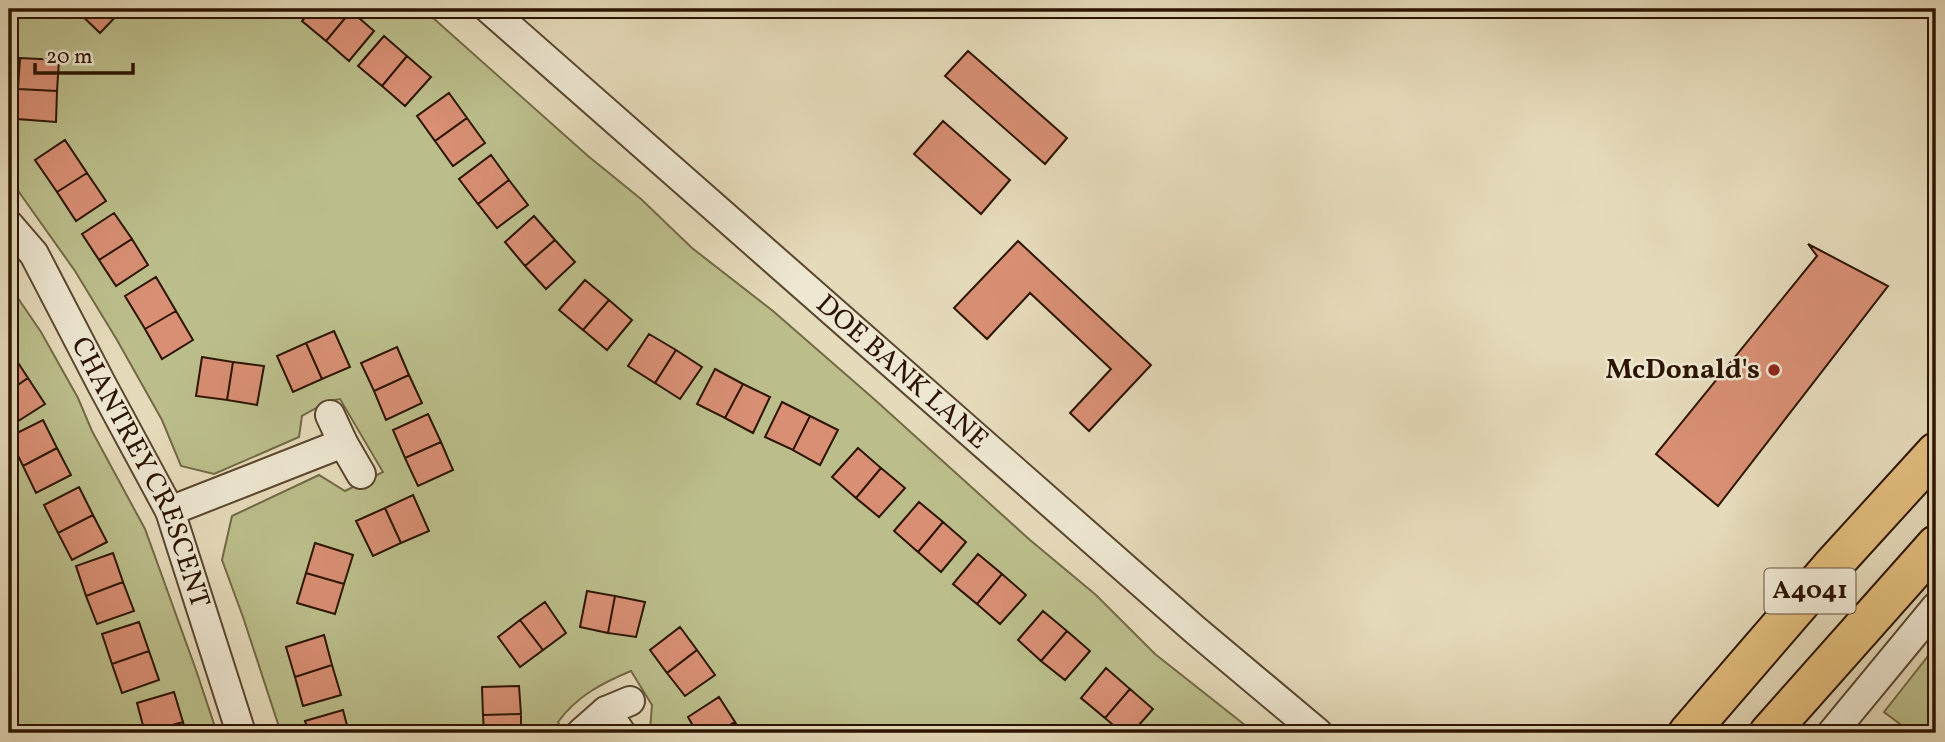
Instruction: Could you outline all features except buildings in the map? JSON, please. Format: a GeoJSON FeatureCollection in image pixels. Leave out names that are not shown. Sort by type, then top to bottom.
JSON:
{"type":"FeatureCollection","features":[{"type":"Feature","properties":{"kind":"highway","name":"A4041"},"geometry":{"type":"LineString","coordinates":[[1688,733],[1833,565],[1936,452]]}},
{"type":"Feature","properties":{"kind":"highway","name":"A4041"},"geometry":{"type":"LineString","coordinates":[[1769,733],[1936,545]]}},
{"type":"Feature","properties":{"kind":"street","name":"DOE BANK LANE"},"geometry":{"type":"LineString","coordinates":[[489,9],[1174,612],[1318,733]]}},
{"type":"Feature","properties":{"kind":"street","name":"CHANTREY CRESCENT"},"geometry":{"type":"LineString","coordinates":[[9,225],[34,254],[170,511],[241,733]]}},
{"type":"Feature","properties":{"kind":"street"},"geometry":{"type":"LineString","coordinates":[[330,415],[342,443],[361,474]]}},
{"type":"Feature","properties":{"kind":"street"},"geometry":{"type":"LineString","coordinates":[[170,511],[342,443]]}},
{"type":"Feature","properties":{"kind":"street"},"geometry":{"type":"LineString","coordinates":[[1832,733],[1936,607]]}},
{"type":"Feature","properties":{"kind":"street"},"geometry":{"type":"LineString","coordinates":[[581,733],[619,715]]}},
{"type":"Feature","properties":{"kind":"green space"},"geometry":{"type":"Polygon","coordinates":[[[9,9],[423,9],[588,156],[641,199],[692,248],[773,311],[874,399],[1030,540],[1096,595],[1155,654],[1255,733],[653,733],[650,730],[652,705],[631,671],[600,686],[573,705],[558,722],[564,733],[281,733],[222,560],[232,516],[319,475],[345,491],[383,472],[340,399],[329,401],[302,416],[299,437],[214,474],[181,466],[162,420],[117,340],[75,271],[9,178],[9,9]]]}},
{"type":"Feature","properties":{"kind":"green space"},"geometry":{"type":"Polygon","coordinates":[[[9,285],[41,332],[78,398],[92,431],[145,529],[217,733],[9,733],[9,693],[14,692],[9,664],[9,285]]]}},
{"type":"Feature","properties":{"kind":"green space"},"geometry":{"type":"Polygon","coordinates":[[[1936,646],[1936,733],[1912,733],[1884,712],[1936,646]]]}},
{"type":"Feature","properties":{"kind":"place","name":"McDonald's"},"geometry":{"type":"Point","coordinates":[1774,370]}}]}
